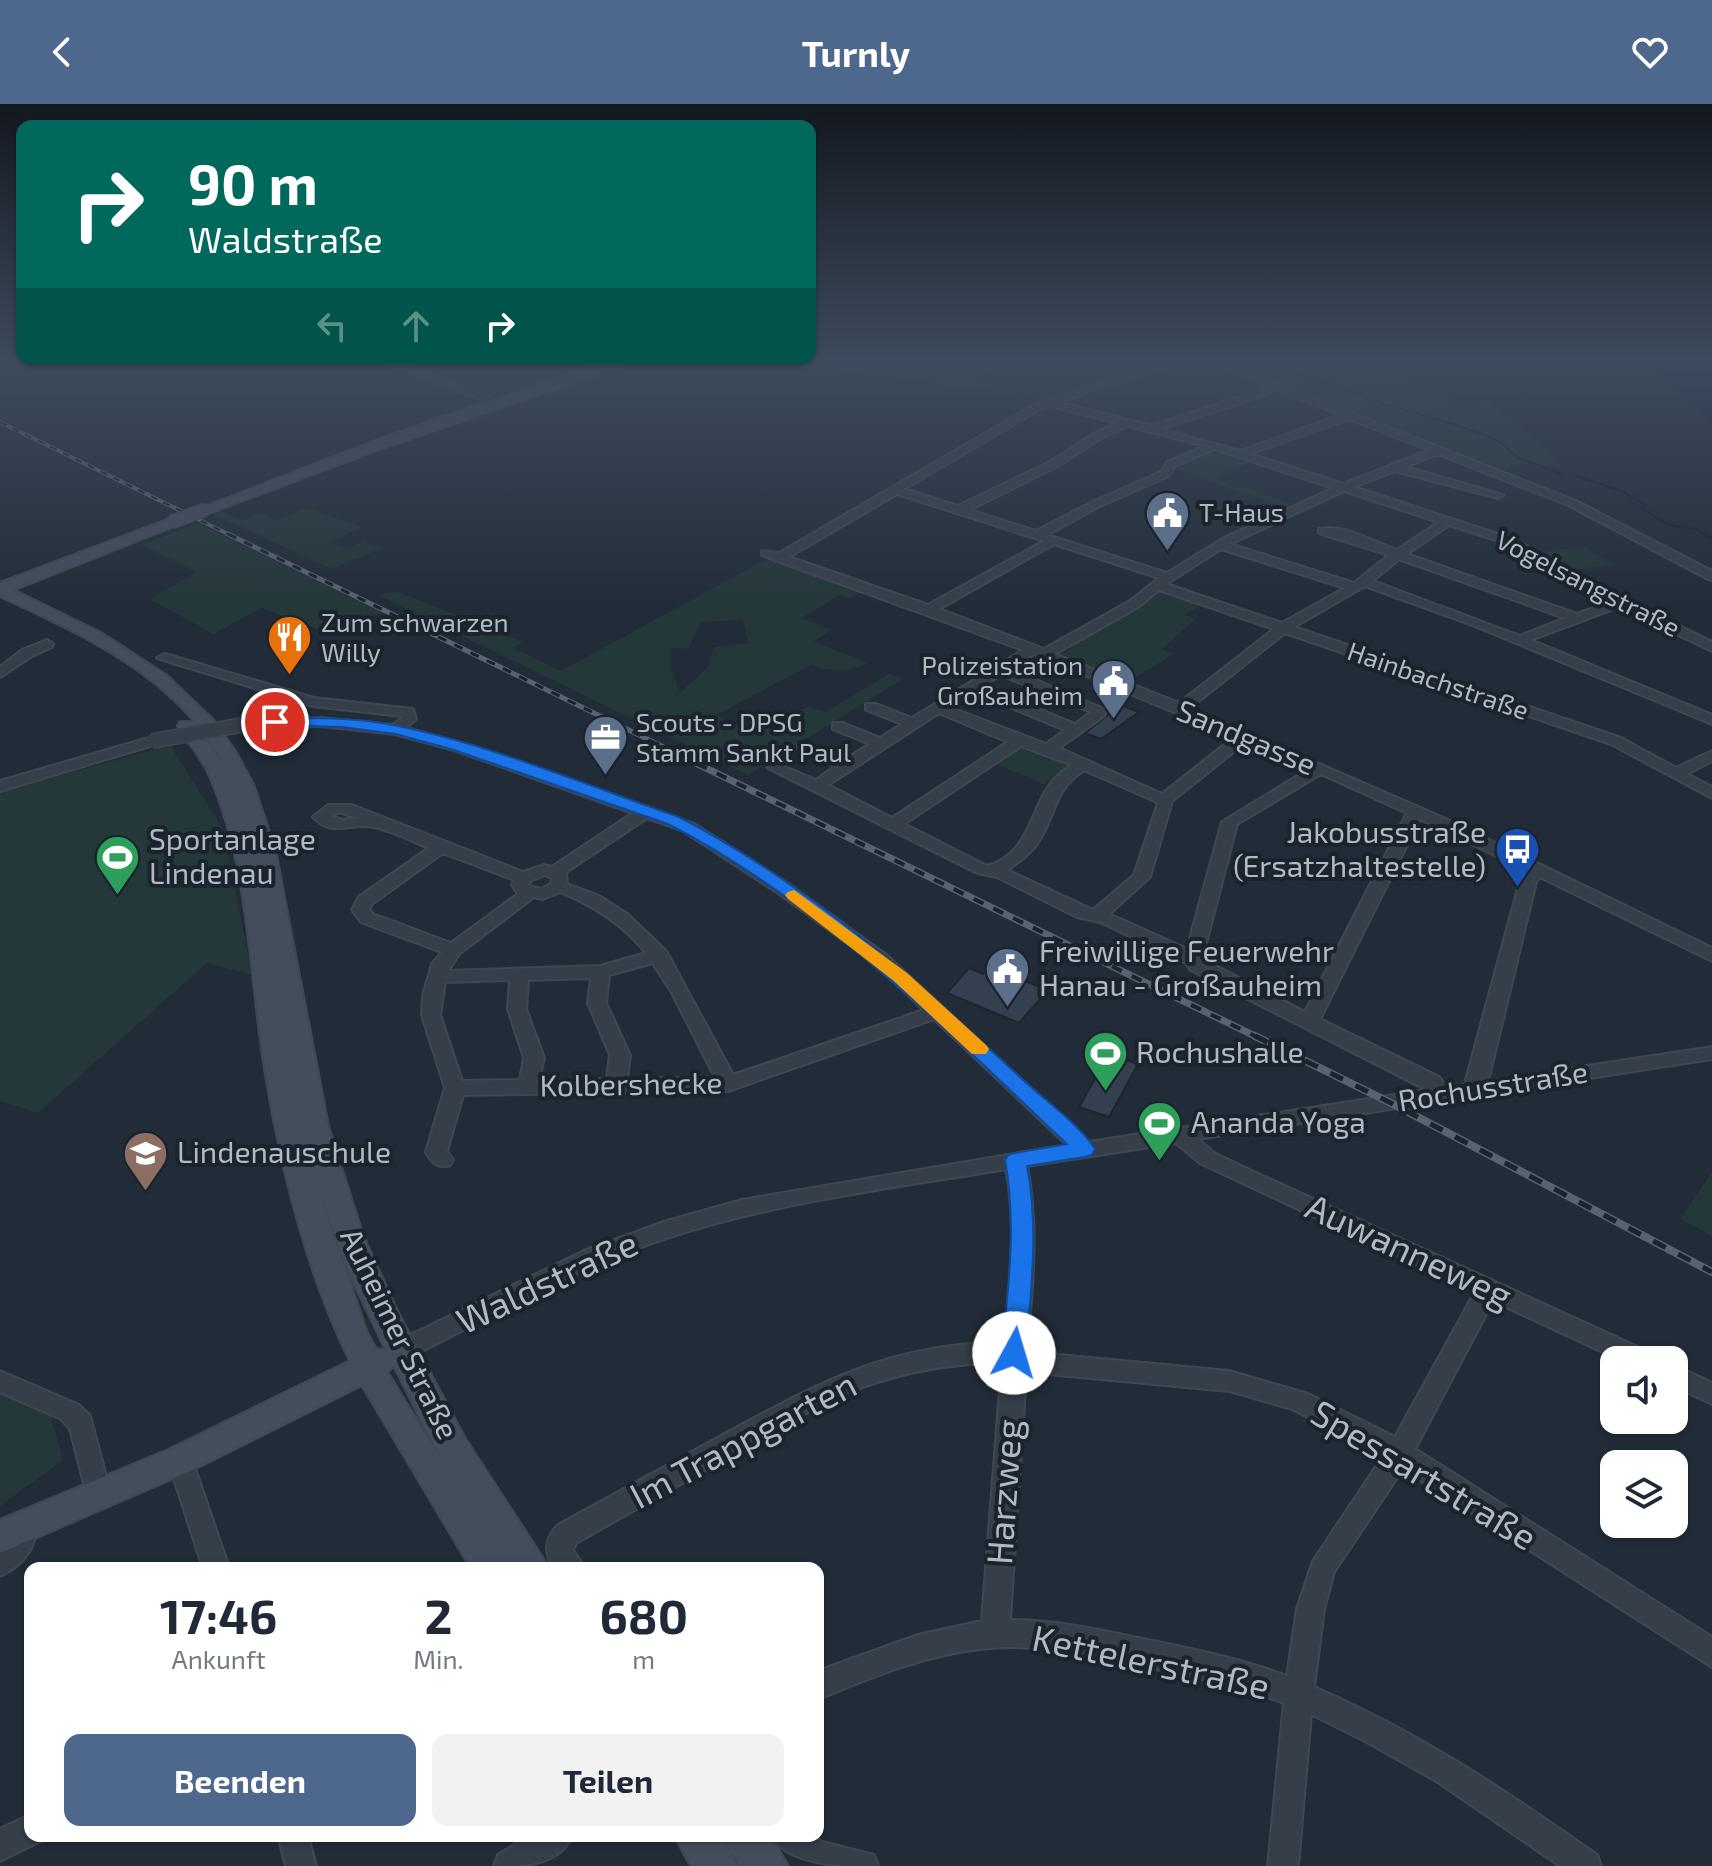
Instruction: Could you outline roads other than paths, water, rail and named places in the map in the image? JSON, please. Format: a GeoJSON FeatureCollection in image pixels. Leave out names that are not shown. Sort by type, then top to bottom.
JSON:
{"type":"FeatureCollection","features":[{"type":"Feature","properties":{"kind":"main road"},"geometry":{"type":"LineString","coordinates":[[6,599],[34,576],[383,445]]}},
{"type":"Feature","properties":{"kind":"main road"},"geometry":{"type":"LineString","coordinates":[[6,599],[24,590],[34,576]]}},
{"type":"Feature","properties":{"kind":"main road","name":"Auheimer Straße"},"geometry":{"type":"LineString","coordinates":[[6,599],[121,652],[160,680],[203,722],[234,764],[246,787],[269,857],[301,1059],[321,1150],[355,1249],[400,1351],[452,1447],[527,1562]]}},
{"type":"Feature","properties":{"kind":"main road","name":"Auheimer Straße"},"geometry":{"type":"LineString","coordinates":[[6,599],[110,660],[166,703],[206,753],[228,795],[252,876],[277,1064],[296,1160],[313,1223],[352,1333],[368,1367],[422,1462],[487,1562]]}},
{"type":"Feature","properties":{"kind":"main road","name":"Waldstraße"},"geometry":{"type":"LineString","coordinates":[[12,1532],[180,1460],[400,1351]]}},
{"type":"Feature","properties":{"kind":"main road"},"geometry":{"type":"LineString","coordinates":[[699,1842],[716,1866]]}},
{"type":"Feature","properties":{"kind":"main road"},"geometry":{"type":"LineString","coordinates":[[749,1842],[767,1866]]}},
{"type":"Feature","properties":{"kind":"street"},"geometry":{"type":"LineString","coordinates":[[896,490],[974,445]]}},
{"type":"Feature","properties":{"kind":"street"},"geometry":{"type":"LineString","coordinates":[[959,510],[1054,464],[1083,445]]}},
{"type":"Feature","properties":{"kind":"street"},"geometry":{"type":"LineString","coordinates":[[1240,454],[1265,445]]}},
{"type":"Feature","properties":{"kind":"street"},"geometry":{"type":"LineString","coordinates":[[1427,445],[1595,513],[1712,576]]}},
{"type":"Feature","properties":{"kind":"street"},"geometry":{"type":"LineString","coordinates":[[1038,535],[1086,509],[1165,474],[1171,464],[1215,446]]}},
{"type":"Feature","properties":{"kind":"street","name":"Vogelsangstraße"},"geometry":{"type":"LineString","coordinates":[[1215,446],[1521,546],[1620,602],[1712,647]]}},
{"type":"Feature","properties":{"kind":"street"},"geometry":{"type":"LineString","coordinates":[[819,787],[820,782],[1000,670],[1134,604],[1163,581],[1220,545],[1343,488],[1439,450]]}},
{"type":"Feature","properties":{"kind":"street"},"geometry":{"type":"LineString","coordinates":[[1393,467],[1498,495]]}},
{"type":"Feature","properties":{"kind":"street","name":"Hainbachstraße"},"geometry":{"type":"LineString","coordinates":[[896,490],[1054,540],[1283,628],[1616,741],[1712,793]]}},
{"type":"Feature","properties":{"kind":"street","name":"Sandgasse"},"geometry":{"type":"LineString","coordinates":[[896,490],[773,555],[1039,652],[1319,769],[1416,811],[1618,912],[1712,955]]}},
{"type":"Feature","properties":{"kind":"street"},"geometry":{"type":"LineString","coordinates":[[1179,710],[1283,628],[1360,585],[1397,555],[1448,521]]}},
{"type":"Feature","properties":{"kind":"street"},"geometry":{"type":"LineString","coordinates":[[1349,537],[1573,617]]}},
{"type":"Feature","properties":{"kind":"street"},"geometry":{"type":"LineString","coordinates":[[927,611],[1054,540]]}},
{"type":"Feature","properties":{"kind":"street"},"geometry":{"type":"LineString","coordinates":[[1220,545],[1360,585],[1520,640],[1712,720]]}},
{"type":"Feature","properties":{"kind":"street"},"geometry":{"type":"LineString","coordinates":[[1520,640],[1573,617],[1620,602]]}},
{"type":"Feature","properties":{"kind":"street"},"geometry":{"type":"LineString","coordinates":[[0,673],[27,653],[47,644]]}},
{"type":"Feature","properties":{"kind":"street"},"geometry":{"type":"LineString","coordinates":[[164,658],[313,702],[408,712],[409,719],[396,730]]}},
{"type":"Feature","properties":{"kind":"street"},"geometry":{"type":"LineString","coordinates":[[1000,670],[1099,710],[1048,749]]}},
{"type":"Feature","properties":{"kind":"street"},"geometry":{"type":"LineString","coordinates":[[972,687],[1075,729]]}},
{"type":"Feature","properties":{"kind":"street"},"geometry":{"type":"LineString","coordinates":[[871,707],[914,724]]}},
{"type":"Feature","properties":{"kind":"street"},"geometry":{"type":"LineString","coordinates":[[939,708],[1019,741],[1048,749],[1164,800]]}},
{"type":"Feature","properties":{"kind":"street"},"geometry":{"type":"LineString","coordinates":[[0,786],[152,741],[242,725],[321,722],[396,730],[459,747],[647,811],[704,836],[862,945],[939,1011],[1084,1149]]}},
{"type":"Feature","properties":{"kind":"street"},"geometry":{"type":"LineString","coordinates":[[838,726],[881,744]]}},
{"type":"Feature","properties":{"kind":"street"},"geometry":{"type":"LineString","coordinates":[[1164,800],[1243,737]]}},
{"type":"Feature","properties":{"kind":"street"},"geometry":{"type":"LineString","coordinates":[[893,824],[1019,741]]}},
{"type":"Feature","properties":{"kind":"street"},"geometry":{"type":"LineString","coordinates":[[803,747],[847,765]]}},
{"type":"Feature","properties":{"kind":"street"},"geometry":{"type":"LineString","coordinates":[[1677,773],[1712,755]]}},
{"type":"Feature","properties":{"kind":"street"},"geometry":{"type":"LineString","coordinates":[[994,871],[1029,843],[1050,790],[1081,765]]}},
{"type":"Feature","properties":{"kind":"street"},"geometry":{"type":"LineString","coordinates":[[775,768],[983,870],[994,871],[1083,913],[1098,915],[1193,959],[1197,966],[1432,1082],[1442,1096]]}},
{"type":"Feature","properties":{"kind":"street"},"geometry":{"type":"LineString","coordinates":[[1193,959],[1230,822],[1319,769]]}},
{"type":"Feature","properties":{"kind":"street"},"geometry":{"type":"LineString","coordinates":[[1098,915],[1142,877],[1165,806],[1164,800]]}},
{"type":"Feature","properties":{"kind":"street"},"geometry":{"type":"LineString","coordinates":[[558,879],[647,811]]}},
{"type":"Feature","properties":{"kind":"street"},"geometry":{"type":"LineString","coordinates":[[1309,1022],[1416,811]]}},
{"type":"Feature","properties":{"kind":"street"},"geometry":{"type":"LineString","coordinates":[[373,821],[526,885]]}},
{"type":"Feature","properties":{"kind":"street"},"geometry":{"type":"LineString","coordinates":[[441,847],[365,901],[360,910],[367,918],[453,950]]}},
{"type":"Feature","properties":{"kind":"street"},"geometry":{"type":"LineString","coordinates":[[1484,1089],[1476,1080],[1528,881],[1538,870]]}},
{"type":"Feature","properties":{"kind":"street"},"geometry":{"type":"LineString","coordinates":[[443,1160],[436,1152],[455,1088],[431,1015],[441,964],[526,885],[537,871],[606,905],[643,935],[660,955],[728,1084]]}},
{"type":"Feature","properties":{"kind":"street"},"geometry":{"type":"LineString","coordinates":[[437,977],[601,972],[660,955]]}},
{"type":"Feature","properties":{"kind":"street"},"geometry":{"type":"LineString","coordinates":[[601,972],[597,1003],[620,1055],[616,1087]]}},
{"type":"Feature","properties":{"kind":"street"},"geometry":{"type":"LineString","coordinates":[[519,975],[517,1009],[534,1058],[528,1088]]}},
{"type":"Feature","properties":{"kind":"street","name":"Kolbershecke"},"geometry":{"type":"LineString","coordinates":[[455,1088],[728,1084],[939,1011]]}},
{"type":"Feature","properties":{"kind":"street","name":"Rochusstraße"},"geometry":{"type":"LineString","coordinates":[[1084,1149],[1712,1053]]}},
{"type":"Feature","properties":{"kind":"street","name":"Auwanneweg"},"geometry":{"type":"LineString","coordinates":[[1180,1135],[1207,1158],[1613,1346]]}},
{"type":"Feature","properties":{"kind":"street","name":"Waldstraße"},"geometry":{"type":"LineString","coordinates":[[400,1351],[592,1257],[667,1229],[797,1197],[1084,1149]]}},
{"type":"Feature","properties":{"kind":"street","name":"Harzweg"},"geometry":{"type":"LineString","coordinates":[[995,1634],[1024,1236],[1022,1195],[1015,1160]]}},
{"type":"Feature","properties":{"kind":"street"},"geometry":{"type":"LineString","coordinates":[[1283,1866],[1299,1695],[1311,1608],[1319,1576],[1328,1557],[1400,1453],[1489,1288]]}},
{"type":"Feature","properties":{"kind":"street","name":"Im Trappgarten"},"geometry":{"type":"LineString","coordinates":[[565,1557],[567,1534],[836,1386],[893,1366],[925,1360],[982,1352],[1014,1357]]}},
{"type":"Feature","properties":{"kind":"street","name":"Spessartstraße"},"geometry":{"type":"LineString","coordinates":[[1014,1357],[1253,1386],[1337,1417],[1400,1453],[1712,1653]]}},
{"type":"Feature","properties":{"kind":"street"},"geometry":{"type":"LineString","coordinates":[[0,1381],[70,1412],[81,1424],[98,1495]]}},
{"type":"Feature","properties":{"kind":"street"},"geometry":{"type":"LineString","coordinates":[[1688,1382],[1712,1394]]}},
{"type":"Feature","properties":{"kind":"street"},"geometry":{"type":"LineString","coordinates":[[180,1460],[214,1562]]}},
{"type":"Feature","properties":{"kind":"street"},"geometry":{"type":"LineString","coordinates":[[0,1563],[18,1547],[12,1532]]}},
{"type":"Feature","properties":{"kind":"street","name":"Kettelerstraße"},"geometry":{"type":"LineString","coordinates":[[824,1683],[925,1647],[995,1634],[1027,1633],[1114,1646],[1192,1663],[1299,1695],[1353,1720],[1424,1758],[1586,1866]]}},
{"type":"Feature","properties":{"kind":"street"},"geometry":{"type":"LineString","coordinates":[[0,1846],[24,1833]]}},
{"type":"Feature","properties":{"kind":"street"},"geometry":{"type":"LineString","coordinates":[[295,1842],[301,1866]]}},
{"type":"Feature","properties":{"kind":"street"},"geometry":{"type":"LineString","coordinates":[[509,1866],[547,1842]]}},
{"type":"Feature","properties":{"kind":"street"},"geometry":{"type":"LineString","coordinates":[[794,1842],[819,1857],[863,1866]]}},
{"type":"Feature","properties":{"kind":"waterway"},"geometry":{"type":"LineString","coordinates":[[1504,445],[1518,458],[1562,474]]}},
{"type":"Feature","properties":{"kind":"waterway"},"geometry":{"type":"LineString","coordinates":[[1576,476],[1619,490],[1647,505],[1641,508],[1668,525],[1696,529],[1708,536]]}},
{"type":"Feature","properties":{"kind":"waterway"},"geometry":{"type":"LineString","coordinates":[[1704,534],[1708,536]]}},
{"type":"Feature","properties":{"kind":"waterway"},"geometry":{"type":"LineString","coordinates":[[1708,536],[1712,538]]}},
{"type":"Feature","properties":{"kind":"railway"},"geometry":{"type":"LineString","coordinates":[[47,445],[232,536]]}},
{"type":"Feature","properties":{"kind":"railway"},"geometry":{"type":"LineString","coordinates":[[228,534],[682,756]]}},
{"type":"Feature","properties":{"kind":"railway"},"geometry":{"type":"LineString","coordinates":[[677,754],[1259,1038]]}},
{"type":"Feature","properties":{"kind":"railway"},"geometry":{"type":"LineString","coordinates":[[1255,1036],[1391,1103],[1712,1272]]}},
{"type":"Feature","properties":{"kind":"place","name":"T-Haus"},"geometry":{"type":"Point","coordinates":[1168,552]}},
{"type":"Feature","properties":{"kind":"place","name":"Zum schwarzen Willy"},"geometry":{"type":"Point","coordinates":[290,677]}},
{"type":"Feature","properties":{"kind":"place","name":"Polizeistation Großauheim"},"geometry":{"type":"Point","coordinates":[1114,720]}},
{"type":"Feature","properties":{"kind":"place","name":"Scouts - DPSG Stamm Sankt Paul"},"geometry":{"type":"Point","coordinates":[605,777]}},
{"type":"Feature","properties":{"kind":"place","name":"Jakobusstraße (Ersatzhaltestelle)"},"geometry":{"type":"Point","coordinates":[1517,889]}},
{"type":"Feature","properties":{"kind":"place","name":"Sportanlage Lindenau"},"geometry":{"type":"Point","coordinates":[118,896]}},
{"type":"Feature","properties":{"kind":"place","name":"Freiwillige Feuerwehr Hanau - Großauheim"},"geometry":{"type":"Point","coordinates":[1008,1008]}},
{"type":"Feature","properties":{"kind":"place","name":"Rochushalle"},"geometry":{"type":"Point","coordinates":[1105,1092]}},
{"type":"Feature","properties":{"kind":"place","name":"Ananda Yoga"},"geometry":{"type":"Point","coordinates":[1160,1162]}},
{"type":"Feature","properties":{"kind":"place","name":"Lindenauschule"},"geometry":{"type":"Point","coordinates":[146,1192]}}]}
